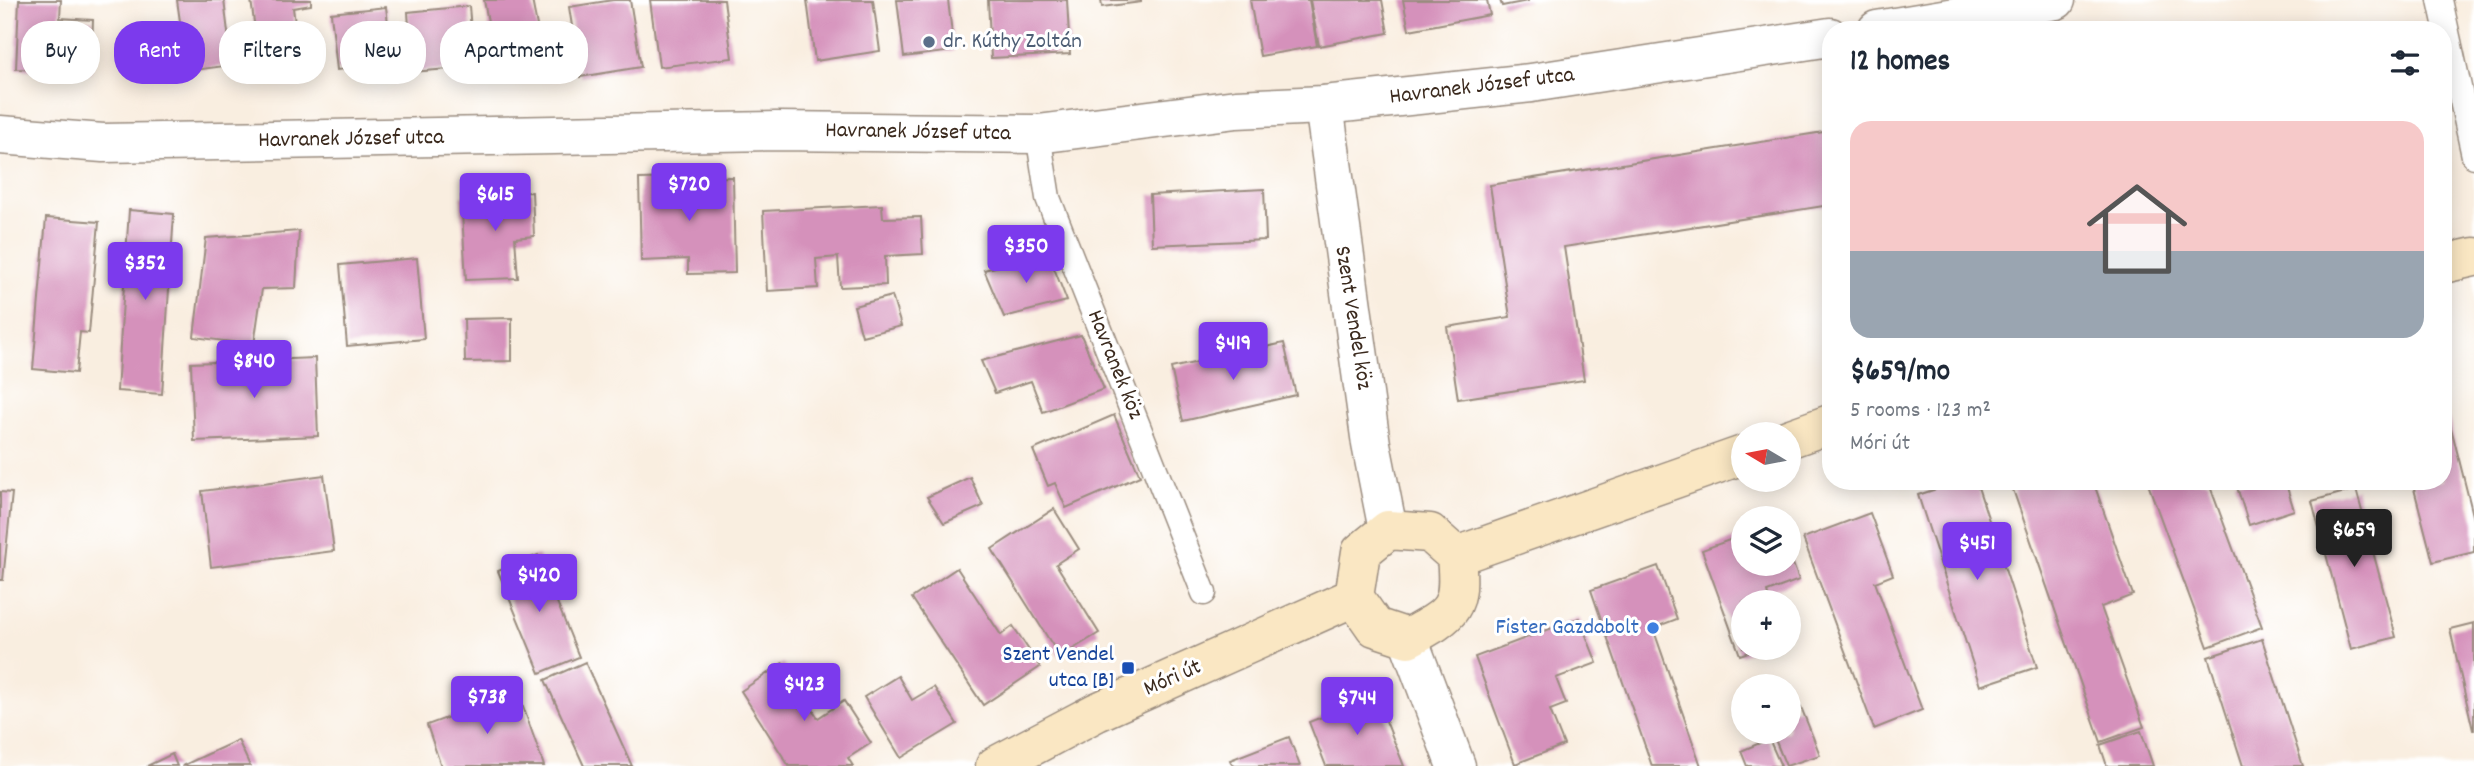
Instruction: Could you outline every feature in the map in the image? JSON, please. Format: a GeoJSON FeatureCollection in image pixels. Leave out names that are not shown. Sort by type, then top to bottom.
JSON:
{"type":"FeatureCollection","features":[{"type":"Feature","properties":{"kind":"main road"},"geometry":{"type":"LineString","coordinates":[[2452,262],[2474,257]]}},
{"type":"Feature","properties":{"kind":"main road"},"geometry":{"type":"LineString","coordinates":[[1801,434],[1822,427]]}},
{"type":"Feature","properties":{"kind":"main road"},"geometry":{"type":"LineString","coordinates":[[1456,556],[1731,459]]}},
{"type":"Feature","properties":{"kind":"main road"},"geometry":{"type":"LineString","coordinates":[[1388,530],[1430,533],[1456,556],[1460,592],[1445,618],[1408,638],[1375,627],[1353,597],[1361,552],[1388,530]]}},
{"type":"Feature","properties":{"kind":"main road","name":"Móri út"},"geometry":{"type":"LineString","coordinates":[[995,766],[1097,712],[1353,597]]}},
{"type":"Feature","properties":{"kind":"street"},"geometry":{"type":"LineString","coordinates":[[1931,21],[2056,0]]}},
{"type":"Feature","properties":{"kind":"street","name":"Havranek József utca"},"geometry":{"type":"LineString","coordinates":[[0,135],[64,141],[361,141],[776,131],[1038,134],[1236,109],[1324,105],[1531,83],[1822,38]]}},
{"type":"Feature","properties":{"kind":"street","name":"Szent Vendel köz"},"geometry":{"type":"LineString","coordinates":[[1324,105],[1371,444],[1388,530]]}},
{"type":"Feature","properties":{"kind":"street"},"geometry":{"type":"LineString","coordinates":[[0,163],[64,141]]}},
{"type":"Feature","properties":{"kind":"street"},"geometry":{"type":"LineString","coordinates":[[1408,638],[1456,766]]}},
{"type":"Feature","properties":{"kind":"lane"},"geometry":{"type":"LineString","coordinates":[[2440,0],[2445,21]]}},
{"type":"Feature","properties":{"kind":"lane"},"geometry":{"type":"LineString","coordinates":[[2452,55],[2474,156]]}},
{"type":"Feature","properties":{"kind":"lane","name":"Havranek köz"},"geometry":{"type":"LineString","coordinates":[[1038,134],[1048,198],[1204,593]]}},
{"type":"Feature","properties":{"kind":"building"},"geometry":{"type":"Polygon","coordinates":[[[19,0],[61,0],[60,18],[93,20],[21,21],[21,69],[16,69],[19,0]]]}},
{"type":"Feature","properties":{"kind":"building"},"geometry":{"type":"Polygon","coordinates":[[[177,0],[224,0],[227,21],[219,21],[219,67],[205,69],[205,21],[180,21],[177,0]]]}},
{"type":"Feature","properties":{"kind":"building"},"geometry":{"type":"Polygon","coordinates":[[[251,0],[311,0],[311,5],[293,8],[295,21],[254,21],[251,0]]]}},
{"type":"Feature","properties":{"kind":"building"},"geometry":{"type":"Polygon","coordinates":[[[484,0],[532,0],[536,21],[488,21],[484,0]]]}},
{"type":"Feature","properties":{"kind":"building"},"geometry":{"type":"Polygon","coordinates":[[[630,0],[641,67],[588,76],[588,21],[571,21],[569,7],[630,0]]]}},
{"type":"Feature","properties":{"kind":"building"},"geometry":{"type":"Polygon","coordinates":[[[650,0],[724,0],[732,58],[659,67],[650,0]]]}},
{"type":"Feature","properties":{"kind":"building"},"geometry":{"type":"Polygon","coordinates":[[[807,0],[873,0],[880,51],[815,61],[807,0]]]}},
{"type":"Feature","properties":{"kind":"building"},"geometry":{"type":"Polygon","coordinates":[[[897,0],[948,0],[954,51],[904,57],[897,0]]]}},
{"type":"Feature","properties":{"kind":"building"},"geometry":{"type":"Polygon","coordinates":[[[988,0],[1067,0],[1070,54],[991,58],[988,0]]]}},
{"type":"Feature","properties":{"kind":"building"},"geometry":{"type":"Polygon","coordinates":[[[1101,0],[1141,0],[1141,2],[1102,7],[1101,0]]]}},
{"type":"Feature","properties":{"kind":"building"},"geometry":{"type":"Polygon","coordinates":[[[1250,0],[1309,0],[1317,46],[1260,56],[1250,0]]]}},
{"type":"Feature","properties":{"kind":"building"},"geometry":{"type":"Polygon","coordinates":[[[1310,0],[1382,0],[1388,33],[1319,46],[1310,0]]]}},
{"type":"Feature","properties":{"kind":"building"},"geometry":{"type":"Polygon","coordinates":[[[1403,0],[1487,0],[1490,15],[1409,30],[1403,0]]]}},
{"type":"Feature","properties":{"kind":"building"},"geometry":{"type":"Polygon","coordinates":[[[1500,0],[1528,0],[1528,1],[1502,6],[1500,0]]]}},
{"type":"Feature","properties":{"kind":"building"},"geometry":{"type":"Polygon","coordinates":[[[469,6],[470,21],[440,21],[440,70],[426,71],[426,21],[409,21],[408,12],[469,6]]]}},
{"type":"Feature","properties":{"kind":"building"},"geometry":{"type":"Polygon","coordinates":[[[386,7],[388,21],[340,21],[340,70],[337,70],[331,13],[386,7]]]}},
{"type":"Feature","properties":{"kind":"building"},"geometry":{"type":"Polygon","coordinates":[[[1822,132],[1822,206],[1564,247],[1584,380],[1458,399],[1447,327],[1510,317],[1490,185],[1822,132]]]}},
{"type":"Feature","properties":{"kind":"building"},"geometry":{"type":"Polygon","coordinates":[[[733,177],[735,273],[688,274],[688,259],[641,261],[639,179],[733,177]]]}},
{"type":"Feature","properties":{"kind":"building"},"geometry":{"type":"Polygon","coordinates":[[[1264,189],[1266,240],[1152,245],[1150,195],[1264,189]]]}},
{"type":"Feature","properties":{"kind":"building"},"geometry":{"type":"Polygon","coordinates":[[[532,192],[534,236],[515,238],[518,278],[466,280],[461,196],[532,192]]]}},
{"type":"Feature","properties":{"kind":"building"},"geometry":{"type":"Polygon","coordinates":[[[882,205],[883,218],[921,217],[923,254],[885,256],[886,285],[840,287],[838,257],[816,259],[818,288],[767,291],[763,211],[882,205]]]}},
{"type":"Feature","properties":{"kind":"building"},"geometry":{"type":"Polygon","coordinates":[[[129,210],[174,214],[162,394],[117,391],[129,210]]]}},
{"type":"Feature","properties":{"kind":"building"},"geometry":{"type":"Polygon","coordinates":[[[46,218],[99,222],[89,333],[80,332],[76,373],[33,369],[46,218]]]}},
{"type":"Feature","properties":{"kind":"building"},"geometry":{"type":"Polygon","coordinates":[[[299,231],[296,288],[262,289],[254,345],[194,337],[206,238],[299,231]]]}},
{"type":"Feature","properties":{"kind":"building"},"geometry":{"type":"Polygon","coordinates":[[[1048,253],[1067,301],[1004,317],[984,270],[1048,253]]]}},
{"type":"Feature","properties":{"kind":"building"},"geometry":{"type":"Polygon","coordinates":[[[417,258],[424,339],[347,346],[340,265],[417,258]]]}},
{"type":"Feature","properties":{"kind":"building"},"geometry":{"type":"Polygon","coordinates":[[[892,296],[901,326],[862,336],[854,306],[892,296]]]}},
{"type":"Feature","properties":{"kind":"building"},"geometry":{"type":"Polygon","coordinates":[[[512,318],[512,361],[465,362],[464,319],[512,318]]]}},
{"type":"Feature","properties":{"kind":"building"},"geometry":{"type":"Polygon","coordinates":[[[1081,335],[1104,389],[1043,412],[1031,381],[995,393],[981,361],[1081,335]]]}},
{"type":"Feature","properties":{"kind":"building"},"geometry":{"type":"Polygon","coordinates":[[[1284,343],[1296,395],[1183,421],[1171,368],[1284,343]]]}},
{"type":"Feature","properties":{"kind":"building"},"geometry":{"type":"Polygon","coordinates":[[[315,358],[318,436],[194,441],[191,363],[315,358]]]}},
{"type":"Feature","properties":{"kind":"building"},"geometry":{"type":"Polygon","coordinates":[[[1114,415],[1140,476],[1066,508],[1055,483],[1048,486],[1033,450],[1114,415]]]}},
{"type":"Feature","properties":{"kind":"building"},"geometry":{"type":"Polygon","coordinates":[[[2452,432],[2474,519],[2474,552],[2433,562],[2414,490],[2452,490],[2452,432]]]}},
{"type":"Feature","properties":{"kind":"building"},"geometry":{"type":"Polygon","coordinates":[[[324,475],[334,551],[211,567],[202,491],[324,475]]]}},
{"type":"Feature","properties":{"kind":"building"},"geometry":{"type":"Polygon","coordinates":[[[970,477],[983,506],[944,523],[927,497],[970,477]]]}},
{"type":"Feature","properties":{"kind":"building"},"geometry":{"type":"Polygon","coordinates":[[[1933,490],[1979,490],[2037,667],[1980,686],[1918,495],[1933,490]]]}},
{"type":"Feature","properties":{"kind":"building"},"geometry":{"type":"Polygon","coordinates":[[[2013,490],[2096,490],[2133,595],[2101,607],[2144,727],[2101,742],[2013,490]]]}},
{"type":"Feature","properties":{"kind":"building"},"geometry":{"type":"Polygon","coordinates":[[[2150,490],[2211,490],[2262,627],[2208,647],[2150,490]]]}},
{"type":"Feature","properties":{"kind":"building"},"geometry":{"type":"Polygon","coordinates":[[[2238,490],[2288,490],[2294,510],[2249,525],[2238,490]]]}},
{"type":"Feature","properties":{"kind":"building"},"geometry":{"type":"Polygon","coordinates":[[[2356,490],[2396,637],[2351,649],[2312,501],[2356,490]]]}},
{"type":"Feature","properties":{"kind":"building"},"geometry":{"type":"Polygon","coordinates":[[[0,492],[12,493],[3,580],[0,580],[0,492]]]}},
{"type":"Feature","properties":{"kind":"building"},"geometry":{"type":"Polygon","coordinates":[[[1054,509],[1079,549],[1056,564],[1099,633],[1060,657],[992,549],[1054,509]]]}},
{"type":"Feature","properties":{"kind":"building"},"geometry":{"type":"Polygon","coordinates":[[[1870,513],[1893,575],[1875,582],[1922,710],[1874,729],[1803,538],[1870,513]]]}},
{"type":"Feature","properties":{"kind":"building"},"geometry":{"type":"Polygon","coordinates":[[[1731,539],[1731,576],[1798,576],[1799,580],[1772,590],[1731,590],[1731,630],[1702,550],[1731,539]]]}},
{"type":"Feature","properties":{"kind":"building"},"geometry":{"type":"Polygon","coordinates":[[[538,555],[579,657],[540,673],[498,571],[538,555]]]}},
{"type":"Feature","properties":{"kind":"building"},"geometry":{"type":"Polygon","coordinates":[[[1658,566],[1677,619],[1653,628],[1701,766],[1652,766],[1591,590],[1658,566]]]}},
{"type":"Feature","properties":{"kind":"building"},"geometry":{"type":"Polygon","coordinates":[[[957,568],[1001,635],[1013,626],[1040,667],[983,705],[912,598],[957,568]]]}},
{"type":"Feature","properties":{"kind":"building"},"geometry":{"type":"Polygon","coordinates":[[[1579,618],[1597,663],[1556,678],[1566,704],[1550,710],[1564,745],[1515,764],[1475,657],[1579,618]]]}},
{"type":"Feature","properties":{"kind":"building"},"geometry":{"type":"Polygon","coordinates":[[[2474,623],[2474,730],[2473,730],[2450,629],[2474,623]]]}},
{"type":"Feature","properties":{"kind":"building"},"geometry":{"type":"Polygon","coordinates":[[[2262,639],[2303,766],[2243,766],[2208,657],[2262,639]]]}},
{"type":"Feature","properties":{"kind":"building"},"geometry":{"type":"Polygon","coordinates":[[[585,662],[632,766],[584,766],[545,680],[585,662]]]}},
{"type":"Feature","properties":{"kind":"building"},"geometry":{"type":"Polygon","coordinates":[[[783,663],[818,718],[844,701],[871,743],[848,758],[853,766],[789,766],[741,691],[783,663]]]}},
{"type":"Feature","properties":{"kind":"building"},"geometry":{"type":"Polygon","coordinates":[[[898,676],[912,700],[934,687],[957,724],[901,758],[864,697],[898,676]]]}},
{"type":"Feature","properties":{"kind":"building"},"geometry":{"type":"Polygon","coordinates":[[[518,692],[544,766],[441,766],[427,725],[518,692]]]}},
{"type":"Feature","properties":{"kind":"building"},"geometry":{"type":"Polygon","coordinates":[[[1376,696],[1404,766],[1326,766],[1309,722],[1376,696]]]}},
{"type":"Feature","properties":{"kind":"building"},"geometry":{"type":"Polygon","coordinates":[[[1801,707],[1820,755],[1786,766],[1777,744],[1801,744],[1801,707]]]}},
{"type":"Feature","properties":{"kind":"building"},"geometry":{"type":"Polygon","coordinates":[[[2141,731],[2153,766],[2107,766],[2100,745],[2141,731]]]}},
{"type":"Feature","properties":{"kind":"building"},"geometry":{"type":"Polygon","coordinates":[[[1289,737],[1300,766],[1233,766],[1230,760],[1289,737]]]}},
{"type":"Feature","properties":{"kind":"building"},"geometry":{"type":"Polygon","coordinates":[[[238,740],[250,766],[182,766],[238,740]]]}},
{"type":"Feature","properties":{"kind":"building"},"geometry":{"type":"Polygon","coordinates":[[[1757,744],[1771,744],[1781,766],[1747,766],[1741,751],[1757,744]]]}},
{"type":"Feature","properties":{"kind":"building"},"geometry":{"type":"Polygon","coordinates":[[[172,754],[177,766],[147,766],[172,754]]]}},
{"type":"Feature","properties":{"kind":"place","name":"dr. Kúthy Zoltán"},"geometry":{"type":"Point","coordinates":[929,42]}},
{"type":"Feature","properties":{"kind":"place","name":"Fister Gazdabolt"},"geometry":{"type":"Point","coordinates":[1653,628]}},
{"type":"Feature","properties":{"kind":"place","name":"Szent Vendel utca [B]"},"geometry":{"type":"Point","coordinates":[1128,668]}}]}
